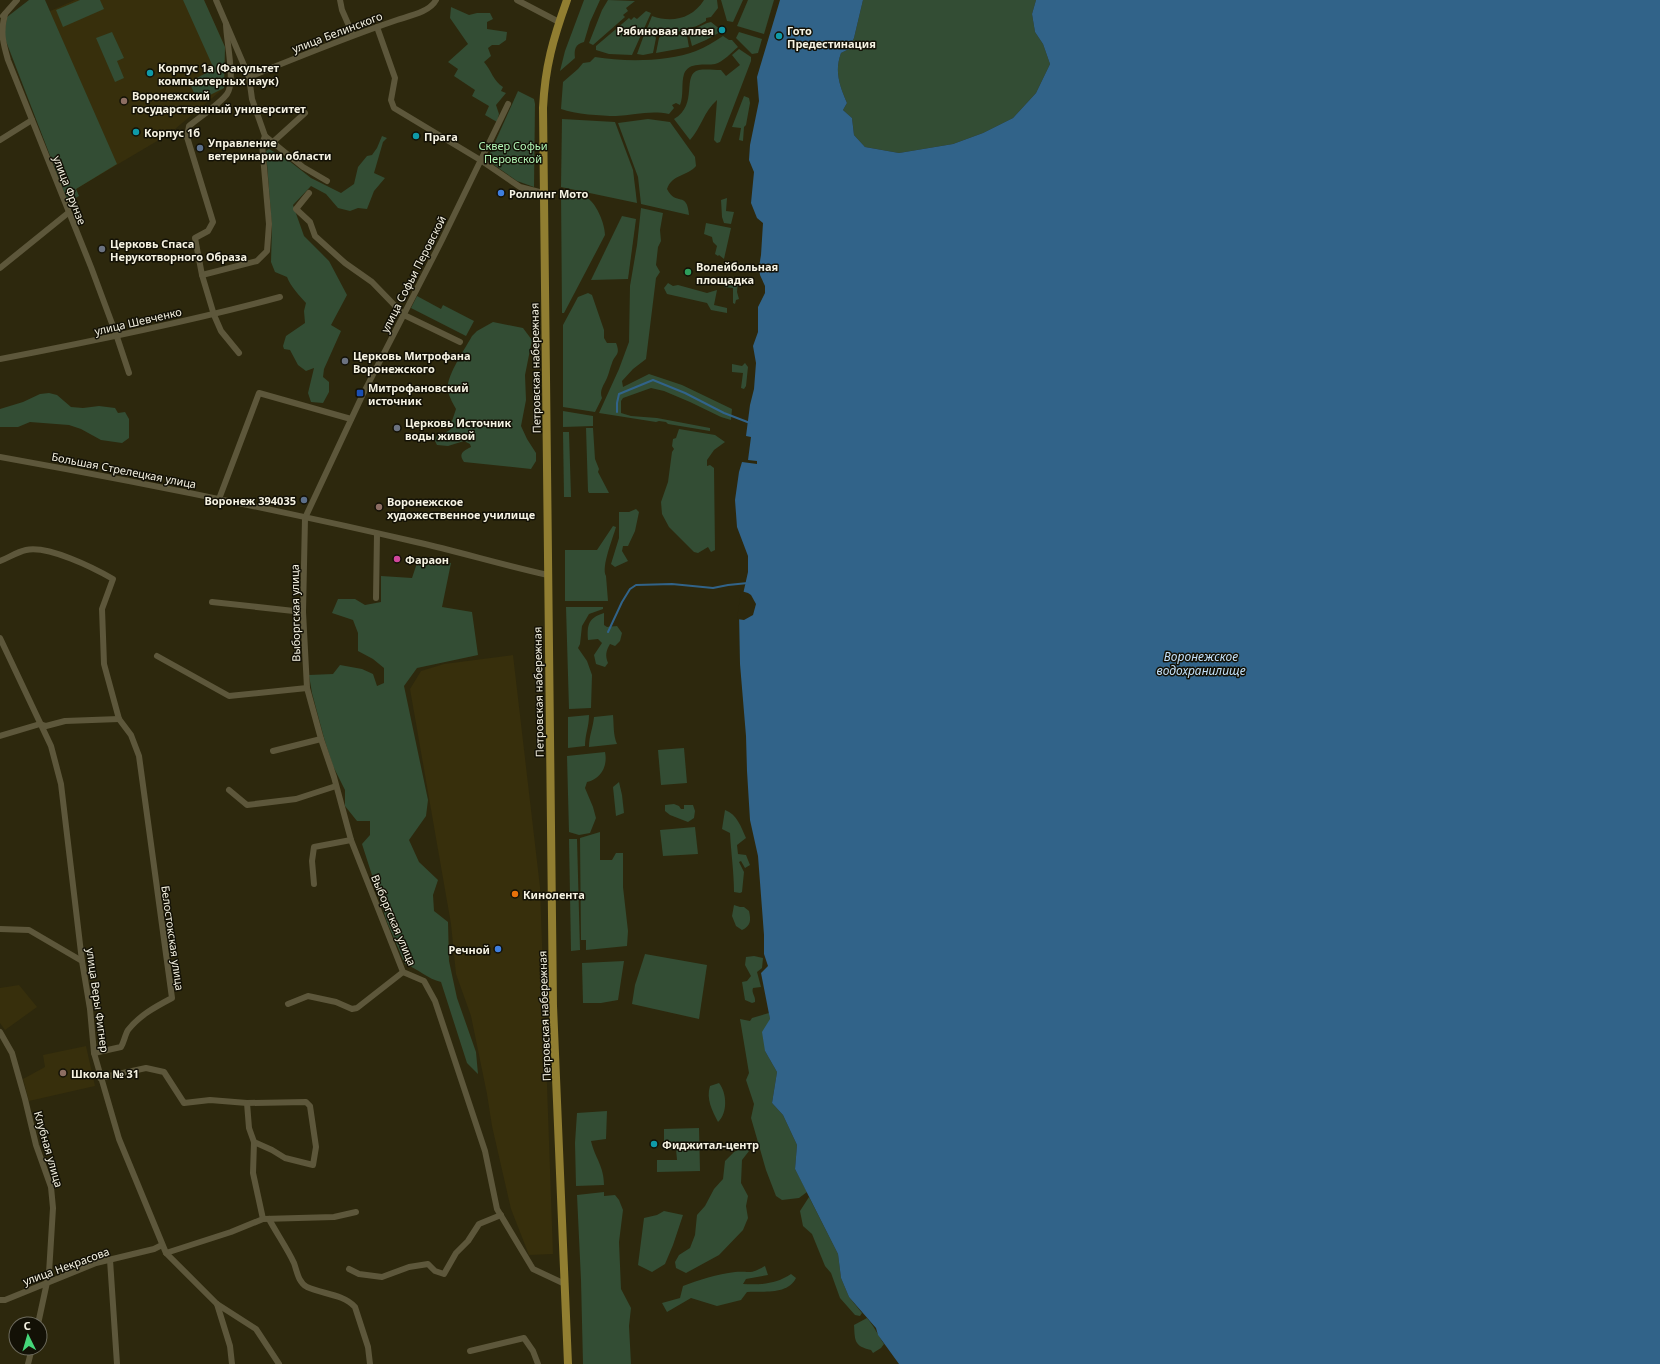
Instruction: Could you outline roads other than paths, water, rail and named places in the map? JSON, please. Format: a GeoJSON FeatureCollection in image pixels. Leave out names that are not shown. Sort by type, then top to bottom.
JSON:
{"type":"FeatureCollection","features":[{"type":"Feature","properties":{"kind":"main road"},"geometry":{"type":"LineString","coordinates":[[559,22],[567,0]]}},
{"type":"Feature","properties":{"kind":"main road","name":"Петровская набережная"},"geometry":{"type":"LineString","coordinates":[[559,22],[547,62],[544,86],[543,194],[553,1006],[568,1364]]}},
{"type":"Feature","properties":{"kind":"street"},"geometry":{"type":"LineString","coordinates":[[2,16],[18,0]]}},
{"type":"Feature","properties":{"kind":"street"},"geometry":{"type":"LineString","coordinates":[[216,0],[249,77],[252,99],[265,136],[303,166],[327,181]]}},
{"type":"Feature","properties":{"kind":"street"},"geometry":{"type":"LineString","coordinates":[[340,0],[342,10],[353,35]]}},
{"type":"Feature","properties":{"kind":"street"},"geometry":{"type":"LineString","coordinates":[[518,0],[559,22]]}},
{"type":"Feature","properties":{"kind":"street","name":"улица Белинского"},"geometry":{"type":"LineString","coordinates":[[249,77],[435,3]]}},
{"type":"Feature","properties":{"kind":"street","name":"улица Фрунзе"},"geometry":{"type":"LineString","coordinates":[[2,16],[0,25],[1,36],[68,214],[91,268],[117,336],[129,373]]}},
{"type":"Feature","properties":{"kind":"street"},"geometry":{"type":"LineString","coordinates":[[226,24],[226,35],[229,42],[230,87],[226,95],[189,126],[187,137],[213,222],[208,231],[195,238],[202,275],[214,315],[221,331],[239,353]]}},
{"type":"Feature","properties":{"kind":"street"},"geometry":{"type":"LineString","coordinates":[[377,27],[395,78],[391,100],[394,108],[482,161],[520,187],[543,194]]}},
{"type":"Feature","properties":{"kind":"street","name":"улица Софьи Перовской"},"geometry":{"type":"LineString","coordinates":[[305,518],[351,419],[482,161],[508,104]]}},
{"type":"Feature","properties":{"kind":"street"},"geometry":{"type":"LineString","coordinates":[[273,142],[305,114]]}},
{"type":"Feature","properties":{"kind":"street"},"geometry":{"type":"LineString","coordinates":[[0,140],[32,120]]}},
{"type":"Feature","properties":{"kind":"street"},"geometry":{"type":"LineString","coordinates":[[202,275],[257,261],[268,251],[269,224],[262,144],[265,136]]}},
{"type":"Feature","properties":{"kind":"street"},"geometry":{"type":"LineString","coordinates":[[309,193],[296,209],[310,222],[315,236],[345,263],[372,282],[404,315],[460,342]]}},
{"type":"Feature","properties":{"kind":"street"},"geometry":{"type":"LineString","coordinates":[[0,268],[68,214]]}},
{"type":"Feature","properties":{"kind":"street","name":"улица Шевченко"},"geometry":{"type":"LineString","coordinates":[[0,359],[214,315],[280,297]]}},
{"type":"Feature","properties":{"kind":"street"},"geometry":{"type":"LineString","coordinates":[[219,499],[259,393],[351,419]]}},
{"type":"Feature","properties":{"kind":"street","name":"Большая Стрелецкая улица"},"geometry":{"type":"LineString","coordinates":[[0,457],[151,484],[377,534],[548,575]]}},
{"type":"Feature","properties":{"kind":"street","name":"Выборгская улица"},"geometry":{"type":"LineString","coordinates":[[305,518],[303,612],[307,688],[351,840],[403,972],[424,981],[435,1001],[485,1151],[497,1209],[533,1268],[565,1284]]}},
{"type":"Feature","properties":{"kind":"street"},"geometry":{"type":"LineString","coordinates":[[376,598],[377,534]]}},
{"type":"Feature","properties":{"kind":"street"},"geometry":{"type":"LineString","coordinates":[[0,561],[26,550],[40,549],[94,568],[113,579],[102,610],[104,664],[119,719],[65,721],[46,726],[40,724],[0,736]]}},
{"type":"Feature","properties":{"kind":"street"},"geometry":{"type":"LineString","coordinates":[[212,602],[303,612]]}},
{"type":"Feature","properties":{"kind":"street","name":"улица Веры Фигнер"},"geometry":{"type":"LineString","coordinates":[[0,638],[51,746],[60,784],[82,961],[90,1009],[94,1053],[100,1078],[120,1139],[166,1253],[217,1304],[256,1329],[279,1364]]}},
{"type":"Feature","properties":{"kind":"street"},"geometry":{"type":"LineString","coordinates":[[157,656],[229,696],[307,688]]}},
{"type":"Feature","properties":{"kind":"street","name":"Белостокская улица"},"geometry":{"type":"LineString","coordinates":[[94,1053],[121,1047],[127,1031],[147,1011],[172,998],[139,756],[132,735],[119,719]]}},
{"type":"Feature","properties":{"kind":"street"},"geometry":{"type":"LineString","coordinates":[[273,751],[321,739]]}},
{"type":"Feature","properties":{"kind":"street"},"geometry":{"type":"LineString","coordinates":[[229,790],[247,806],[296,799],[336,786]]}},
{"type":"Feature","properties":{"kind":"street"},"geometry":{"type":"LineString","coordinates":[[314,884],[312,861],[314,847],[351,840]]}},
{"type":"Feature","properties":{"kind":"street"},"geometry":{"type":"LineString","coordinates":[[0,928],[29,930],[82,961]]}},
{"type":"Feature","properties":{"kind":"street"},"geometry":{"type":"LineString","coordinates":[[288,1004],[308,996],[336,1002],[352,1009],[357,1008],[403,972]]}},
{"type":"Feature","properties":{"kind":"street","name":"Клубная улица"},"geometry":{"type":"LineString","coordinates":[[0,1032],[12,1053],[36,1145],[51,1187],[53,1208],[48,1282],[40,1316]]}},
{"type":"Feature","properties":{"kind":"street"},"geometry":{"type":"LineString","coordinates":[[100,1078],[146,1068],[164,1072],[184,1103],[210,1100],[247,1103],[306,1102],[310,1106],[316,1147],[313,1164],[285,1158],[254,1142]]}},
{"type":"Feature","properties":{"kind":"street"},"geometry":{"type":"LineString","coordinates":[[247,1103],[249,1128],[254,1142],[253,1173],[266,1219],[294,1262],[301,1283],[306,1287],[340,1298],[355,1307],[368,1347],[370,1364]]}},
{"type":"Feature","properties":{"kind":"street"},"geometry":{"type":"LineString","coordinates":[[166,1253],[266,1219],[334,1217],[356,1212]]}},
{"type":"Feature","properties":{"kind":"street"},"geometry":{"type":"LineString","coordinates":[[349,1269],[359,1274],[382,1277],[408,1267],[428,1264],[435,1271],[444,1274],[456,1254],[468,1241],[479,1224],[501,1215]]}},
{"type":"Feature","properties":{"kind":"street","name":"улица Некрасова"},"geometry":{"type":"LineString","coordinates":[[0,1300],[5,1300],[96,1263],[154,1249],[162,1245]]}},
{"type":"Feature","properties":{"kind":"street"},"geometry":{"type":"LineString","coordinates":[[110,1260],[117,1364]]}},
{"type":"Feature","properties":{"kind":"street"},"geometry":{"type":"LineString","coordinates":[[217,1304],[230,1346],[232,1364]]}},
{"type":"Feature","properties":{"kind":"street"},"geometry":{"type":"LineString","coordinates":[[470,1351],[524,1338],[533,1351],[538,1364]]}},
{"type":"Feature","properties":{"kind":"water","name":"Воронежское водохранилище"},"geometry":{"type":"Polygon","coordinates":[[[780,0],[863,0],[854,38],[849,49],[841,53],[839,60],[839,79],[847,103],[843,110],[852,118],[854,135],[865,147],[899,153],[953,144],[983,133],[1013,118],[1036,93],[1050,64],[1043,44],[1035,32],[1032,14],[1036,0],[1660,0],[1660,1364],[899,1364],[878,1335],[876,1328],[849,1297],[841,1278],[838,1254],[795,1169],[797,1145],[783,1115],[772,1103],[777,1072],[765,1051],[762,1032],[770,1019],[761,973],[768,966],[764,954],[758,856],[750,820],[746,736],[740,664],[739,612],[748,572],[748,556],[737,527],[735,500],[742,462],[757,464],[757,461],[748,460],[751,437],[746,436],[750,405],[754,389],[756,363],[753,346],[758,332],[758,307],[765,293],[765,286],[760,275],[759,267],[763,223],[757,218],[751,203],[754,172],[749,160],[750,145],[759,101],[757,77],[780,0]]]}},
{"type":"Feature","properties":{"kind":"waterway"},"geometry":{"type":"LineString","coordinates":[[617,412],[619,394],[653,380],[685,393],[724,413],[750,423]]}},
{"type":"Feature","properties":{"kind":"waterway"},"geometry":{"type":"LineString","coordinates":[[608,632],[622,602],[630,589],[636,585],[672,584],[713,588],[748,583]]}},
{"type":"Feature","properties":{"kind":"place","name":"Рябиновая аллея"},"geometry":{"type":"Point","coordinates":[722,30]}},
{"type":"Feature","properties":{"kind":"place","name":"Гото Предестинация"},"geometry":{"type":"Point","coordinates":[779,36]}},
{"type":"Feature","properties":{"kind":"place","name":"Корпус 1а (Факультет компьютерных наук)"},"geometry":{"type":"Point","coordinates":[150,73]}},
{"type":"Feature","properties":{"kind":"place","name":"Воронежский государственный университет"},"geometry":{"type":"Point","coordinates":[124,101]}},
{"type":"Feature","properties":{"kind":"place","name":"Корпус 1б"},"geometry":{"type":"Point","coordinates":[136,132]}},
{"type":"Feature","properties":{"kind":"place","name":"Прага"},"geometry":{"type":"Point","coordinates":[416,136]}},
{"type":"Feature","properties":{"kind":"place","name":"Управление ветеринарии области"},"geometry":{"type":"Point","coordinates":[200,148]}},
{"type":"Feature","properties":{"kind":"place","name":"Роллинг Мото"},"geometry":{"type":"Point","coordinates":[501,193]}},
{"type":"Feature","properties":{"kind":"place","name":"Церковь Спаса Нерукотворного Образа"},"geometry":{"type":"Point","coordinates":[102,249]}},
{"type":"Feature","properties":{"kind":"place","name":"Волейбольная площадка"},"geometry":{"type":"Point","coordinates":[688,272]}},
{"type":"Feature","properties":{"kind":"place","name":"Церковь Митрофана Воронежского"},"geometry":{"type":"Point","coordinates":[345,361]}},
{"type":"Feature","properties":{"kind":"place","name":"Митрофановский источник"},"geometry":{"type":"Point","coordinates":[360,393]}},
{"type":"Feature","properties":{"kind":"place","name":"Церковь Источник воды живой"},"geometry":{"type":"Point","coordinates":[397,428]}},
{"type":"Feature","properties":{"kind":"place","name":"Воронеж 394035"},"geometry":{"type":"Point","coordinates":[304,500]}},
{"type":"Feature","properties":{"kind":"place","name":"Воронежское художественное училище"},"geometry":{"type":"Point","coordinates":[379,507]}},
{"type":"Feature","properties":{"kind":"place","name":"Фараон"},"geometry":{"type":"Point","coordinates":[397,559]}},
{"type":"Feature","properties":{"kind":"place","name":"Кинолента"},"geometry":{"type":"Point","coordinates":[515,894]}},
{"type":"Feature","properties":{"kind":"place","name":"Речной"},"geometry":{"type":"Point","coordinates":[498,949]}},
{"type":"Feature","properties":{"kind":"place","name":"Школа № 31"},"geometry":{"type":"Point","coordinates":[63,1073]}},
{"type":"Feature","properties":{"kind":"place","name":"Фиджитал-центр"},"geometry":{"type":"Point","coordinates":[654,1144]}},
{"type":"Feature","properties":{"kind":"park label","name":"Сквер Софьи Перовской"},"geometry":{"type":"Point","coordinates":[513,151]}}]}
